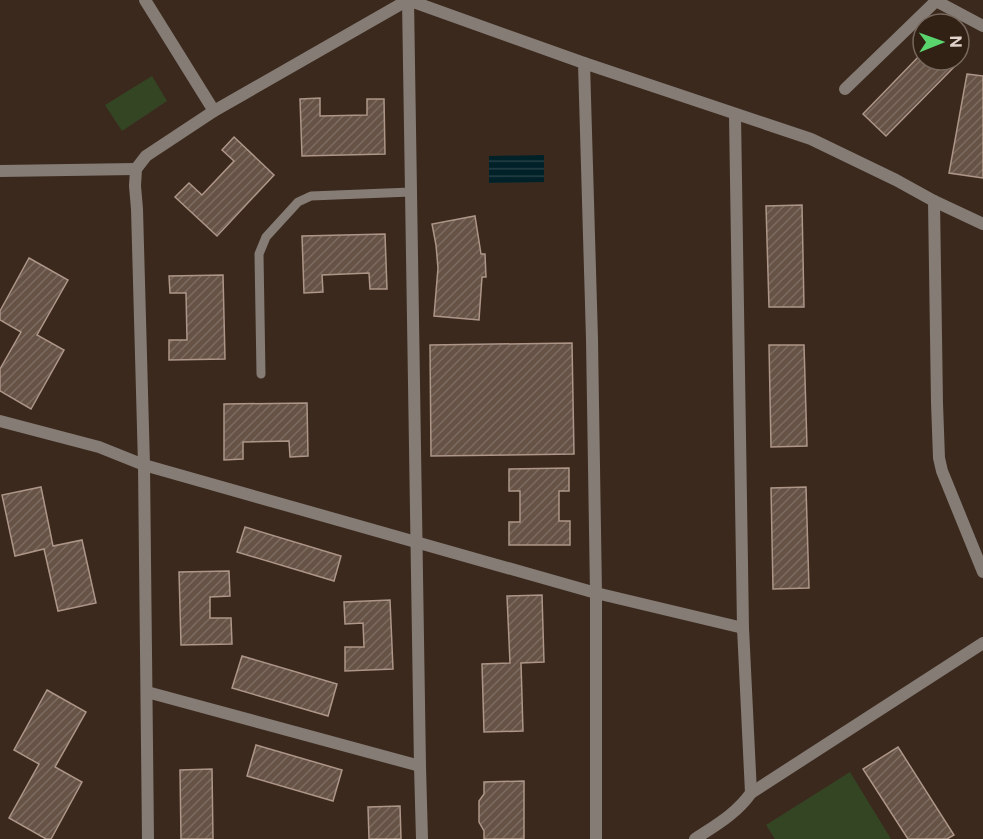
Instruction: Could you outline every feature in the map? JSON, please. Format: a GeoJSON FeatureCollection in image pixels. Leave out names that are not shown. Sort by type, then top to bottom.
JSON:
{"type":"FeatureCollection","features":[{"type":"Feature","properties":{"kind":"street"},"geometry":{"type":"LineString","coordinates":[[145,0],[214,111]]}},
{"type":"Feature","properties":{"kind":"street"},"geometry":{"type":"LineString","coordinates":[[408,0],[422,839]]}},
{"type":"Feature","properties":{"kind":"street"},"geometry":{"type":"LineString","coordinates":[[148,839],[144,465],[135,186],[136,169],[146,156],[214,111],[408,0],[584,63],[811,139],[983,224]]}},
{"type":"Feature","properties":{"kind":"street"},"geometry":{"type":"LineString","coordinates":[[845,89],[936,2],[983,26]]}},
{"type":"Feature","properties":{"kind":"street"},"geometry":{"type":"LineString","coordinates":[[584,63],[596,593],[596,839]]}},
{"type":"Feature","properties":{"kind":"street"},"geometry":{"type":"LineString","coordinates":[[735,115],[743,628],[751,793]]}},
{"type":"Feature","properties":{"kind":"street"},"geometry":{"type":"LineString","coordinates":[[0,171],[136,169]]}},
{"type":"Feature","properties":{"kind":"street"},"geometry":{"type":"LineString","coordinates":[[934,201],[939,458],[942,471],[983,572]]}},
{"type":"Feature","properties":{"kind":"street"},"geometry":{"type":"LineString","coordinates":[[0,421],[99,447],[144,465],[596,593],[743,628]]}},
{"type":"Feature","properties":{"kind":"street"},"geometry":{"type":"LineString","coordinates":[[695,839],[727,819],[751,793],[983,643]]}},
{"type":"Feature","properties":{"kind":"street"},"geometry":{"type":"LineString","coordinates":[[147,692],[420,766]]}},
{"type":"Feature","properties":{"kind":"lane"},"geometry":{"type":"LineString","coordinates":[[261,374],[259,254],[266,237],[298,202],[311,195],[411,192]]}},
{"type":"Feature","properties":{"kind":"green space"},"geometry":{"type":"Polygon","coordinates":[[[152,76],[167,101],[122,131],[105,105],[152,76]]]}},
{"type":"Feature","properties":{"kind":"green space"},"geometry":{"type":"Polygon","coordinates":[[[850,772],[891,839],[775,839],[766,825],[850,772]]]}},
{"type":"Feature","properties":{"kind":"water"},"geometry":{"type":"Polygon","coordinates":[[[544,155],[544,182],[489,183],[489,156],[544,155]]]}},
{"type":"Feature","properties":{"kind":"building"},"geometry":{"type":"Polygon","coordinates":[[[911,64],[911,72],[949,72],[886,136],[863,114],[911,64]]]}},
{"type":"Feature","properties":{"kind":"building"},"geometry":{"type":"Polygon","coordinates":[[[967,74],[983,76],[983,178],[949,173],[967,74]]]}},
{"type":"Feature","properties":{"kind":"building"},"geometry":{"type":"Polygon","coordinates":[[[320,98],[320,116],[367,115],[367,99],[384,99],[385,154],[302,156],[300,99],[320,98]]]}},
{"type":"Feature","properties":{"kind":"building"},"geometry":{"type":"Polygon","coordinates":[[[234,137],[274,175],[217,236],[175,197],[189,183],[202,195],[234,161],[222,150],[234,137]]]}},
{"type":"Feature","properties":{"kind":"building"},"geometry":{"type":"Polygon","coordinates":[[[802,205],[804,307],[769,307],[766,206],[802,205]]]}},
{"type":"Feature","properties":{"kind":"building"},"geometry":{"type":"Polygon","coordinates":[[[475,216],[481,254],[485,254],[486,277],[482,277],[479,320],[434,316],[438,268],[432,224],[475,216]]]}},
{"type":"Feature","properties":{"kind":"building"},"geometry":{"type":"Polygon","coordinates":[[[385,234],[387,289],[370,289],[369,273],[322,275],[323,292],[304,293],[302,236],[385,234]]]}},
{"type":"Feature","properties":{"kind":"building"},"geometry":{"type":"Polygon","coordinates":[[[29,258],[68,280],[37,335],[64,350],[31,409],[0,391],[0,369],[21,332],[0,320],[0,311],[29,258]]]}},
{"type":"Feature","properties":{"kind":"building"},"geometry":{"type":"Polygon","coordinates":[[[223,275],[225,359],[169,360],[169,340],[187,340],[186,293],[170,293],[169,276],[223,275]]]}},
{"type":"Feature","properties":{"kind":"building"},"geometry":{"type":"Polygon","coordinates":[[[572,343],[574,454],[431,456],[430,345],[572,343]]]}},
{"type":"Feature","properties":{"kind":"building"},"geometry":{"type":"Polygon","coordinates":[[[769,345],[804,345],[807,446],[771,447],[769,345]]]}},
{"type":"Feature","properties":{"kind":"building"},"geometry":{"type":"Polygon","coordinates":[[[307,403],[308,456],[290,457],[289,441],[243,442],[243,459],[224,460],[224,404],[307,403]]]}},
{"type":"Feature","properties":{"kind":"building"},"geometry":{"type":"Polygon","coordinates":[[[569,468],[569,491],[559,491],[559,521],[570,521],[570,545],[509,545],[509,522],[520,522],[520,491],[509,491],[509,469],[569,468]]]}},
{"type":"Feature","properties":{"kind":"building"},"geometry":{"type":"Polygon","coordinates":[[[41,487],[53,546],[82,540],[96,603],[58,611],[44,549],[15,556],[2,495],[41,487]]]}},
{"type":"Feature","properties":{"kind":"building"},"geometry":{"type":"Polygon","coordinates":[[[806,487],[809,588],[773,589],[771,488],[806,487]]]}},
{"type":"Feature","properties":{"kind":"building"},"geometry":{"type":"Polygon","coordinates":[[[245,527],[341,556],[334,581],[237,552],[245,527]]]}},
{"type":"Feature","properties":{"kind":"building"},"geometry":{"type":"Polygon","coordinates":[[[229,571],[230,596],[210,597],[210,618],[231,618],[232,644],[181,645],[179,572],[229,571]]]}},
{"type":"Feature","properties":{"kind":"building"},"geometry":{"type":"Polygon","coordinates":[[[542,595],[544,662],[521,663],[523,731],[484,732],[482,664],[510,663],[507,596],[542,595]]]}},
{"type":"Feature","properties":{"kind":"building"},"geometry":{"type":"Polygon","coordinates":[[[390,600],[393,669],[345,671],[345,647],[364,647],[363,623],[345,624],[344,602],[390,600]]]}},
{"type":"Feature","properties":{"kind":"building"},"geometry":{"type":"Polygon","coordinates":[[[242,656],[337,684],[328,716],[232,688],[242,656]]]}},
{"type":"Feature","properties":{"kind":"building"},"geometry":{"type":"Polygon","coordinates":[[[47,690],[86,712],[55,767],[82,782],[51,839],[46,839],[9,818],[39,764],[14,750],[47,690]]]}},
{"type":"Feature","properties":{"kind":"building"},"geometry":{"type":"Polygon","coordinates":[[[256,745],[342,770],[333,801],[247,776],[256,745]]]}},
{"type":"Feature","properties":{"kind":"building"},"geometry":{"type":"Polygon","coordinates":[[[898,747],[954,835],[947,839],[908,839],[863,769],[898,747]]]}},
{"type":"Feature","properties":{"kind":"building"},"geometry":{"type":"Polygon","coordinates":[[[212,769],[213,839],[181,839],[180,770],[212,769]]]}},
{"type":"Feature","properties":{"kind":"building"},"geometry":{"type":"Polygon","coordinates":[[[524,781],[524,839],[484,839],[484,831],[479,822],[479,801],[484,794],[484,782],[524,781]]]}},
{"type":"Feature","properties":{"kind":"building"},"geometry":{"type":"Polygon","coordinates":[[[400,806],[401,839],[369,839],[368,807],[400,806]]]}}]}
